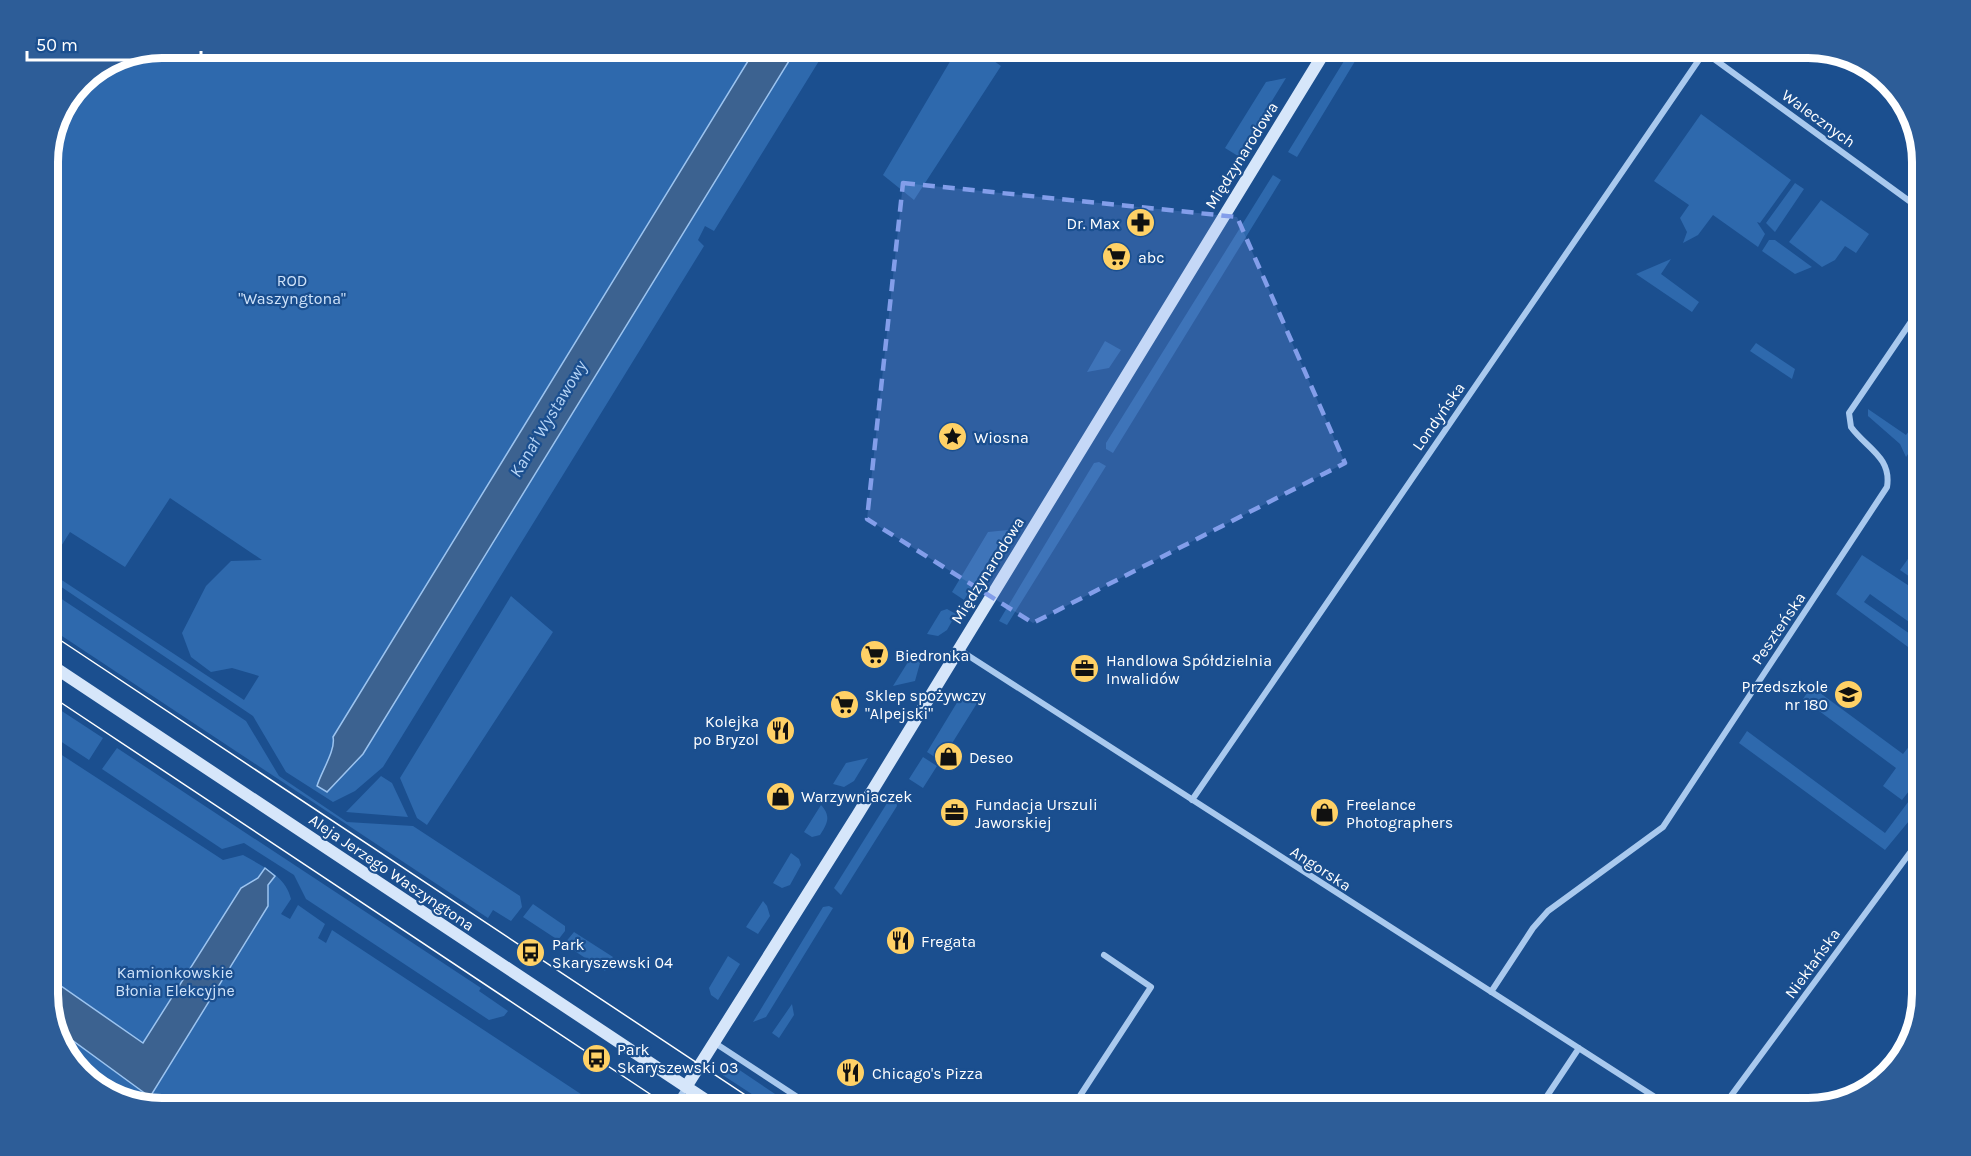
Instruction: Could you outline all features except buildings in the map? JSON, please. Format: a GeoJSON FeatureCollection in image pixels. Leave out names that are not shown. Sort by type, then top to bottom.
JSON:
{"type":"FeatureCollection","features":[{"type":"Feature","properties":{"kind":"street","name":"Międzynarodowa"},"geometry":{"type":"LineString","coordinates":[[679,1098],[858,814],[1321,58]]}},
{"type":"Feature","properties":{"kind":"street","name":"Londyńska"},"geometry":{"type":"LineString","coordinates":[[1192,800],[1698,58]]}},
{"type":"Feature","properties":{"kind":"street","name":"Walecznych"},"geometry":{"type":"LineString","coordinates":[[1716,58],[1912,203]]}},
{"type":"Feature","properties":{"kind":"street","name":"Peszteńska"},"geometry":{"type":"LineString","coordinates":[[1491,992],[1533,928],[1548,911],[1663,827],[1887,487],[1889,477],[1881,458],[1851,427],[1850,412],[1912,320]]}},
{"type":"Feature","properties":{"kind":"street","name":"Angorska"},"geometry":{"type":"LineString","coordinates":[[957,649],[1656,1098]]}},
{"type":"Feature","properties":{"kind":"street","name":"Aleja Jerzego Waszyngtona"},"geometry":{"type":"LineString","coordinates":[[59,670],[703,1098]]}},
{"type":"Feature","properties":{"kind":"street","name":"Niekłańska"},"geometry":{"type":"LineString","coordinates":[[1729,1098],[1912,850]]}},
{"type":"Feature","properties":{"kind":"street"},"geometry":{"type":"LineString","coordinates":[[1079,1098],[1151,987],[1104,955]]}},
{"type":"Feature","properties":{"kind":"street"},"geometry":{"type":"LineString","coordinates":[[715,1043],[799,1098]]}},
{"type":"Feature","properties":{"kind":"street"},"geometry":{"type":"LineString","coordinates":[[1546,1098],[1580,1048]]}},
{"type":"Feature","properties":{"kind":"highlighted area"},"geometry":{"type":"Polygon","coordinates":[[[903,183],[1237,217],[1345,463],[1033,623],[867,519],[903,183]]]}},
{"type":"Feature","properties":{"kind":"green space","name":"ROD \"Waszyngtona\""},"geometry":{"type":"Polygon","coordinates":[[[162,58],[821,58],[714,231],[705,226],[698,240],[704,246],[383,767],[355,791],[333,802],[286,772],[253,716],[59,585],[59,578],[244,700],[259,676],[232,668],[211,672],[191,657],[182,633],[206,586],[231,561],[262,560],[170,498],[125,567],[70,532],[59,550],[59,156],[62,136],[69,116],[80,99],[110,72],[129,64],[162,58]]]}},
{"type":"Feature","properties":{"kind":"green space"},"geometry":{"type":"Polygon","coordinates":[[[952,58],[990,58],[1001,66],[914,200],[883,175],[952,58]]]}},
{"type":"Feature","properties":{"kind":"green space"},"geometry":{"type":"Polygon","coordinates":[[[1346,58],[1357,58],[1297,157],[1288,152],[1346,58]]]}},
{"type":"Feature","properties":{"kind":"green space"},"geometry":{"type":"Polygon","coordinates":[[[1286,78],[1238,156],[1225,148],[1266,82],[1286,78]]]}},
{"type":"Feature","properties":{"kind":"green space"},"geometry":{"type":"Polygon","coordinates":[[[1701,114],[1791,180],[1760,223],[1757,222],[1765,234],[1758,247],[1713,215],[1698,235],[1683,243],[1687,232],[1680,218],[1689,205],[1654,181],[1701,114]]]}},
{"type":"Feature","properties":{"kind":"green space"},"geometry":{"type":"Polygon","coordinates":[[[1273,175],[1281,180],[1113,453],[1106,449],[1106,443],[1273,175]]]}},
{"type":"Feature","properties":{"kind":"green space"},"geometry":{"type":"Polygon","coordinates":[[[1795,183],[1804,189],[1775,232],[1766,223],[1795,183]]]}},
{"type":"Feature","properties":{"kind":"green space"},"geometry":{"type":"Polygon","coordinates":[[[1821,200],[1869,234],[1856,253],[1845,246],[1835,260],[1822,267],[1789,242],[1821,200]]]}},
{"type":"Feature","properties":{"kind":"green space"},"geometry":{"type":"Polygon","coordinates":[[[1769,240],[1775,240],[1812,267],[1795,274],[1762,251],[1769,240]]]}},
{"type":"Feature","properties":{"kind":"green space"},"geometry":{"type":"Polygon","coordinates":[[[1671,259],[1661,274],[1699,302],[1692,312],[1636,274],[1671,259]]]}},
{"type":"Feature","properties":{"kind":"green space"},"geometry":{"type":"Polygon","coordinates":[[[1105,341],[1121,350],[1109,368],[1087,372],[1105,341]]]}},
{"type":"Feature","properties":{"kind":"green space"},"geometry":{"type":"Polygon","coordinates":[[[1756,343],[1795,369],[1792,379],[1750,351],[1756,343]]]}},
{"type":"Feature","properties":{"kind":"green space"},"geometry":{"type":"Polygon","coordinates":[[[1868,409],[1906,435],[1912,427],[1912,448],[1906,457],[1900,444],[1868,416],[1868,409]]]}},
{"type":"Feature","properties":{"kind":"green space"},"geometry":{"type":"Polygon","coordinates":[[[1099,462],[1106,466],[1007,625],[999,621],[1094,463],[1099,462]]]}},
{"type":"Feature","properties":{"kind":"green space"},"geometry":{"type":"Polygon","coordinates":[[[1008,530],[964,600],[952,592],[988,532],[1008,530]]]}},
{"type":"Feature","properties":{"kind":"green space"},"geometry":{"type":"Polygon","coordinates":[[[1912,553],[1912,578],[1900,570],[1912,553]]]}},
{"type":"Feature","properties":{"kind":"green space"},"geometry":{"type":"Polygon","coordinates":[[[1862,555],[1912,588],[1912,624],[1870,594],[1864,602],[1912,635],[1912,650],[1836,594],[1862,555]]]}},
{"type":"Feature","properties":{"kind":"green space"},"geometry":{"type":"Polygon","coordinates":[[[511,596],[553,632],[427,825],[417,818],[400,778],[511,596]]]}},
{"type":"Feature","properties":{"kind":"green space"},"geometry":{"type":"Polygon","coordinates":[[[59,597],[246,721],[279,776],[347,822],[413,826],[520,896],[522,907],[511,921],[493,910],[488,918],[59,634],[59,597]]]}},
{"type":"Feature","properties":{"kind":"green space"},"geometry":{"type":"Polygon","coordinates":[[[947,609],[956,614],[947,630],[938,636],[927,634],[941,611],[947,609]]]}},
{"type":"Feature","properties":{"kind":"green space"},"geometry":{"type":"Polygon","coordinates":[[[913,654],[920,663],[915,681],[893,686],[913,654]]]}},
{"type":"Feature","properties":{"kind":"green space"},"geometry":{"type":"Polygon","coordinates":[[[1816,690],[1903,754],[1912,743],[1912,787],[1902,800],[1883,786],[1896,768],[1803,699],[1807,693],[1816,690]]]}},
{"type":"Feature","properties":{"kind":"green space"},"geometry":{"type":"Polygon","coordinates":[[[964,691],[979,700],[941,761],[927,752],[964,691]]]}},
{"type":"Feature","properties":{"kind":"green space"},"geometry":{"type":"Polygon","coordinates":[[[59,709],[103,738],[89,760],[59,740],[59,709]]]}},
{"type":"Feature","properties":{"kind":"green space"},"geometry":{"type":"Polygon","coordinates":[[[1747,731],[1885,833],[1912,797],[1912,817],[1885,850],[1739,743],[1747,731]]]}},
{"type":"Feature","properties":{"kind":"green space"},"geometry":{"type":"Polygon","coordinates":[[[117,748],[481,988],[479,991],[508,1011],[504,1016],[489,1020],[306,899],[294,875],[244,843],[222,849],[102,769],[117,748]]]}},
{"type":"Feature","properties":{"kind":"green space","name":"Kamionkowskie Błonia Elekcyjne"},"geometry":{"type":"Polygon","coordinates":[[[59,753],[223,860],[243,855],[265,868],[279,878],[291,899],[281,914],[290,919],[298,905],[325,924],[318,938],[326,943],[332,930],[587,1098],[149,1097],[110,1084],[80,1057],[72,1046],[64,1027],[59,1000],[59,753]]]}},
{"type":"Feature","properties":{"kind":"green space"},"geometry":{"type":"Polygon","coordinates":[[[923,757],[937,766],[923,788],[909,779],[923,757]]]}},
{"type":"Feature","properties":{"kind":"green space"},"geometry":{"type":"Polygon","coordinates":[[[868,758],[854,781],[844,787],[833,784],[846,763],[868,758]]]}},
{"type":"Feature","properties":{"kind":"green space"},"geometry":{"type":"Polygon","coordinates":[[[381,776],[392,783],[408,817],[346,812],[381,776]]]}},
{"type":"Feature","properties":{"kind":"green space"},"geometry":{"type":"Polygon","coordinates":[[[894,792],[897,806],[841,895],[834,888],[894,792]]]}},
{"type":"Feature","properties":{"kind":"green space"},"geometry":{"type":"Polygon","coordinates":[[[821,805],[827,816],[826,823],[820,835],[812,837],[804,832],[821,805]]]}},
{"type":"Feature","properties":{"kind":"green space"},"geometry":{"type":"Polygon","coordinates":[[[791,853],[799,859],[801,865],[790,885],[782,888],[773,883],[791,853]]]}},
{"type":"Feature","properties":{"kind":"green space"},"geometry":{"type":"Polygon","coordinates":[[[763,901],[770,916],[758,934],[746,927],[763,901]]]}},
{"type":"Feature","properties":{"kind":"green space"},"geometry":{"type":"Polygon","coordinates":[[[533,904],[565,926],[565,931],[558,940],[523,917],[533,904]]]}},
{"type":"Feature","properties":{"kind":"green space"},"geometry":{"type":"Polygon","coordinates":[[[823,907],[833,908],[766,1017],[753,1022],[823,907]]]}},
{"type":"Feature","properties":{"kind":"green space"},"geometry":{"type":"Polygon","coordinates":[[[574,932],[613,957],[605,971],[564,944],[574,932]]]}},
{"type":"Feature","properties":{"kind":"green space"},"geometry":{"type":"Polygon","coordinates":[[[728,956],[740,964],[718,1000],[711,995],[709,988],[728,956]]]}},
{"type":"Feature","properties":{"kind":"green space"},"geometry":{"type":"Polygon","coordinates":[[[792,1004],[794,1015],[779,1038],[772,1033],[792,1004]]]}},
{"type":"Feature","properties":{"kind":"green space"},"geometry":{"type":"Polygon","coordinates":[[[732,1065],[781,1098],[758,1098],[718,1072],[723,1067],[732,1065]]]}},
{"type":"Feature","properties":{"kind":"water","name":"Kanał Wystawowy"},"geometry":{"type":"Polygon","coordinates":[[[750,58],[791,58],[363,754],[327,792],[317,786],[330,755],[333,737],[750,58]]]}},
{"type":"Feature","properties":{"kind":"water"},"geometry":{"type":"Polygon","coordinates":[[[265,868],[275,876],[268,885],[268,906],[150,1097],[68,1037],[60,1014],[59,985],[143,1043],[241,888],[258,878],[265,868]]]}},
{"type":"Feature","properties":{"kind":"tram line"},"geometry":{"type":"LineString","coordinates":[[59,639],[750,1098]]}},
{"type":"Feature","properties":{"kind":"tram line"},"geometry":{"type":"LineString","coordinates":[[59,701],[656,1098]]}},
{"type":"Feature","properties":{"kind":"place","name":"Dr. Max"},"geometry":{"type":"Point","coordinates":[1141,223]}},
{"type":"Feature","properties":{"kind":"place","name":"abc"},"geometry":{"type":"Point","coordinates":[1117,257]}},
{"type":"Feature","properties":{"kind":"place","name":"Wiosna"},"geometry":{"type":"Point","coordinates":[953,437]}},
{"type":"Feature","properties":{"kind":"place","name":"Biedronka"},"geometry":{"type":"Point","coordinates":[874,655]}},
{"type":"Feature","properties":{"kind":"place","name":"Handlowa Spółdzielnia Inwalidów"},"geometry":{"type":"Point","coordinates":[1085,669]}},
{"type":"Feature","properties":{"kind":"place","name":"Przedszkole nr 180"},"geometry":{"type":"Point","coordinates":[1849,695]}},
{"type":"Feature","properties":{"kind":"place","name":"Sklep spożywczy \"Alpejski\""},"geometry":{"type":"Point","coordinates":[844,704]}},
{"type":"Feature","properties":{"kind":"place","name":"Kolejka po Bryzol"},"geometry":{"type":"Point","coordinates":[780,730]}},
{"type":"Feature","properties":{"kind":"place","name":"Deseo"},"geometry":{"type":"Point","coordinates":[948,757]}},
{"type":"Feature","properties":{"kind":"place","name":"Warzywniaczek"},"geometry":{"type":"Point","coordinates":[780,796]}},
{"type":"Feature","properties":{"kind":"place","name":"Fundacja Urszuli Jaworskiej"},"geometry":{"type":"Point","coordinates":[954,813]}},
{"type":"Feature","properties":{"kind":"place","name":"Freelance Photographers"},"geometry":{"type":"Point","coordinates":[1325,813]}},
{"type":"Feature","properties":{"kind":"place","name":"Fregata"},"geometry":{"type":"Point","coordinates":[900,941]}},
{"type":"Feature","properties":{"kind":"place","name":"Park Skaryszewski 04"},"geometry":{"type":"Point","coordinates":[531,953]}},
{"type":"Feature","properties":{"kind":"place","name":"Park Skaryszewski 03"},"geometry":{"type":"Point","coordinates":[596,1058]}},
{"type":"Feature","properties":{"kind":"place","name":"Chicago's Pizza"},"geometry":{"type":"Point","coordinates":[851,1073]}}]}
